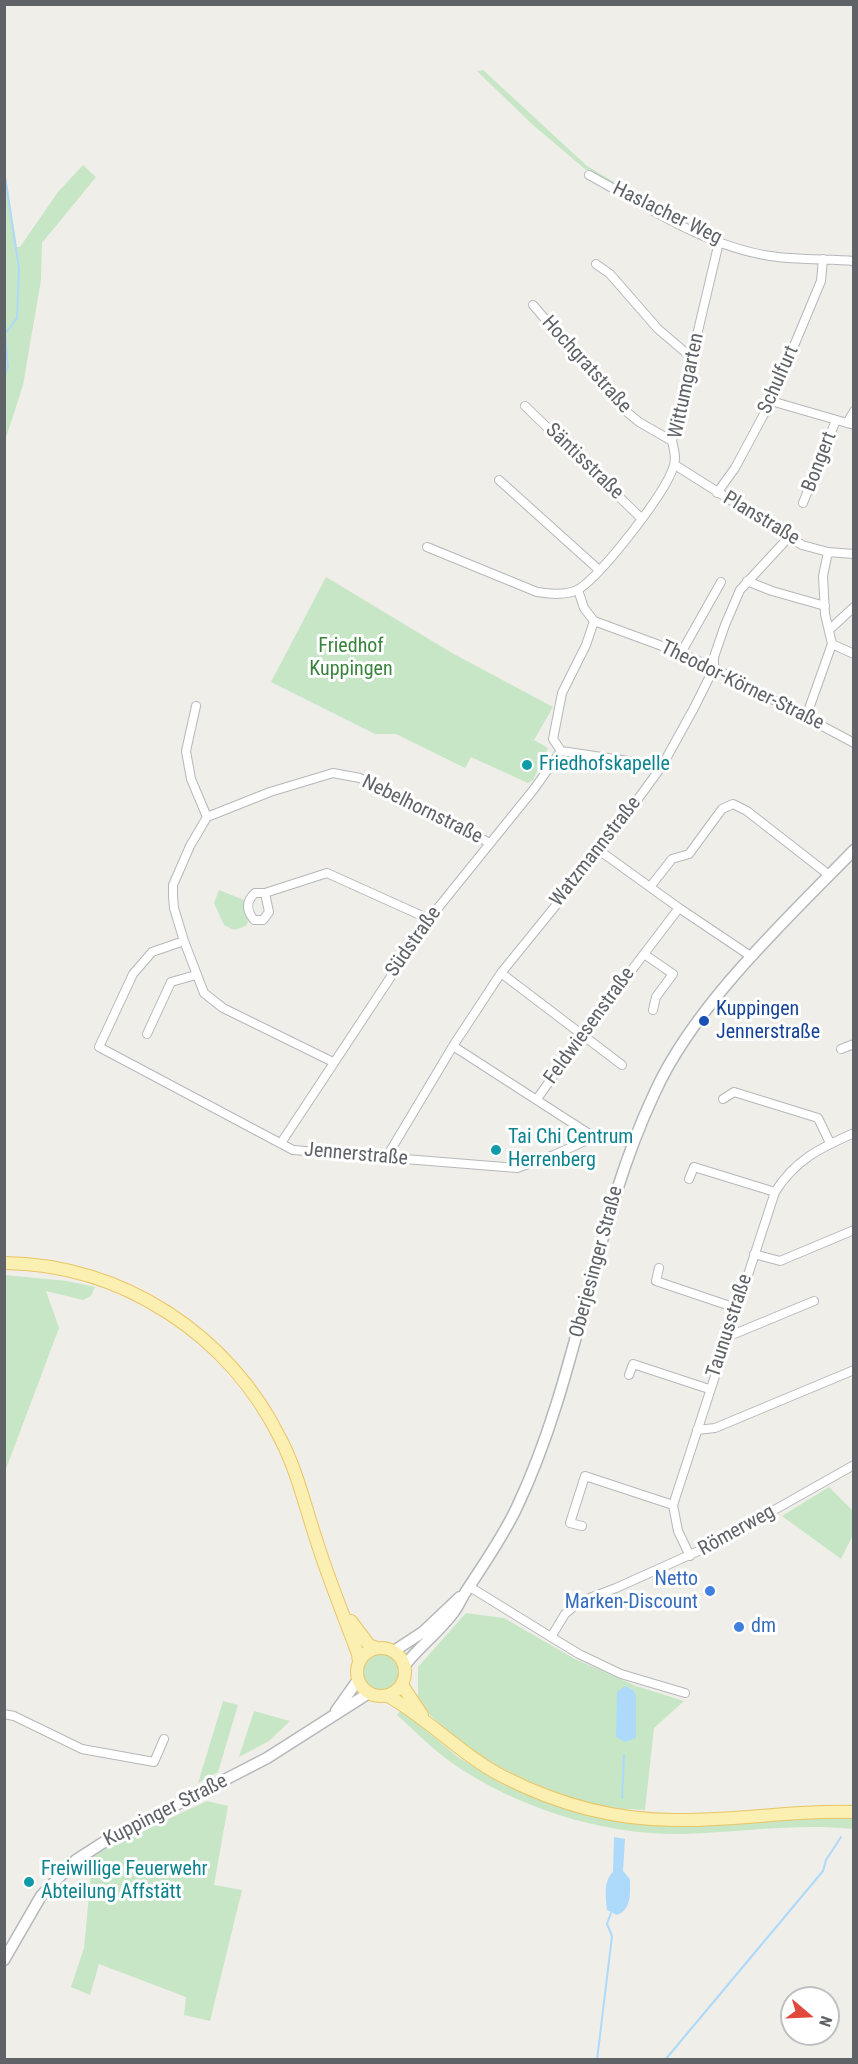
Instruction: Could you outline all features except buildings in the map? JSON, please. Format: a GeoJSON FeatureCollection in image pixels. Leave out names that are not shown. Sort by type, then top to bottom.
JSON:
{"type":"FeatureCollection","features":[{"type":"Feature","properties":{"kind":"main road","name":"Oberjesinger Straße"},"geometry":{"type":"LineString","coordinates":[[467,1590],[516,1510],[539,1456],[574,1346],[612,1203],[633,1143],[655,1091],[674,1057],[706,1012],[752,957],[854,850]]}},
{"type":"Feature","properties":{"kind":"main road"},"geometry":{"type":"LineString","coordinates":[[4,1263],[59,1269],[114,1285],[143,1298],[197,1333],[240,1375],[259,1401],[282,1440],[293,1468],[328,1576],[358,1654],[358,1680],[362,1688],[378,1696],[388,1696],[402,1685],[406,1673],[405,1665],[394,1651],[377,1648],[365,1654],[359,1662]]}},
{"type":"Feature","properties":{"kind":"main road"},"geometry":{"type":"LineString","coordinates":[[394,1651],[423,1632],[467,1590]]}},
{"type":"Feature","properties":{"kind":"main road"},"geometry":{"type":"LineString","coordinates":[[405,1665],[452,1615],[467,1590]]}},
{"type":"Feature","properties":{"kind":"main road"},"geometry":{"type":"LineString","coordinates":[[341,1605],[364,1639],[377,1648]]}},
{"type":"Feature","properties":{"kind":"main road","name":"Kuppinger Straße"},"geometry":{"type":"LineString","coordinates":[[332,1716],[358,1680]]}},
{"type":"Feature","properties":{"kind":"main road"},"geometry":{"type":"LineString","coordinates":[[402,1685],[426,1721]]}},
{"type":"Feature","properties":{"kind":"main road","name":"Kuppinger Straße"},"geometry":{"type":"LineString","coordinates":[[4,1960],[40,1896],[76,1860],[104,1842],[267,1758],[369,1693]]}},
{"type":"Feature","properties":{"kind":"main road"},"geometry":{"type":"LineString","coordinates":[[388,1696],[426,1721],[475,1761],[501,1776],[548,1797],[600,1812],[673,1820],[854,1812]]}},
{"type":"Feature","properties":{"kind":"street","name":"Haslacher Weg"},"geometry":{"type":"LineString","coordinates":[[589,175],[671,220],[719,242],[769,256],[854,261]]}},
{"type":"Feature","properties":{"kind":"street","name":"Wittumgarten"},"geometry":{"type":"LineString","coordinates":[[578,590],[599,570],[642,519],[675,465],[672,441],[719,242]]}},
{"type":"Feature","properties":{"kind":"street","name":"Schulfurt"},"geometry":{"type":"LineString","coordinates":[[717,493],[735,468],[771,401],[821,281],[822,259]]}},
{"type":"Feature","properties":{"kind":"street"},"geometry":{"type":"LineString","coordinates":[[596,264],[610,274],[658,329],[693,358]]}},
{"type":"Feature","properties":{"kind":"street","name":"Hochgratstraße"},"geometry":{"type":"LineString","coordinates":[[532,305],[622,408],[639,422],[672,441]]}},
{"type":"Feature","properties":{"kind":"street"},"geometry":{"type":"LineString","coordinates":[[771,401],[850,424]]}},
{"type":"Feature","properties":{"kind":"street","name":"Säntisstraße"},"geometry":{"type":"LineString","coordinates":[[525,406],[642,519]]}},
{"type":"Feature","properties":{"kind":"street","name":"Bongert"},"geometry":{"type":"LineString","coordinates":[[850,424],[854,411]]}},
{"type":"Feature","properties":{"kind":"street","name":"Bongert"},"geometry":{"type":"LineString","coordinates":[[803,503],[836,420]]}},
{"type":"Feature","properties":{"kind":"street","name":"Planstraße"},"geometry":{"type":"LineString","coordinates":[[675,465],[802,545],[828,552],[854,554]]}},
{"type":"Feature","properties":{"kind":"street"},"geometry":{"type":"LineString","coordinates":[[499,480],[599,570]]}},
{"type":"Feature","properties":{"kind":"street","name":"Watzmannstraße"},"geometry":{"type":"LineString","coordinates":[[386,1158],[453,1046],[501,973],[600,851],[662,766],[714,668],[714,657],[732,605],[747,581],[788,538]]}},
{"type":"Feature","properties":{"kind":"street"},"geometry":{"type":"LineString","coordinates":[[427,547],[537,592],[556,594],[578,590],[585,608],[594,621],[586,645],[561,699],[553,739],[561,751],[662,766]]}},
{"type":"Feature","properties":{"kind":"street"},"geometry":{"type":"LineString","coordinates":[[806,717],[832,644],[825,606],[823,576],[828,552]]}},
{"type":"Feature","properties":{"kind":"street"},"geometry":{"type":"LineString","coordinates":[[747,581],[772,591],[825,606]]}},
{"type":"Feature","properties":{"kind":"street"},"geometry":{"type":"LineString","coordinates":[[681,653],[721,582]]}},
{"type":"Feature","properties":{"kind":"street"},"geometry":{"type":"LineString","coordinates":[[829,630],[854,607]]}},
{"type":"Feature","properties":{"kind":"street","name":"Theodor-Körner-Straße"},"geometry":{"type":"LineString","coordinates":[[594,621],[681,653],[714,668],[854,743]]}},
{"type":"Feature","properties":{"kind":"street"},"geometry":{"type":"LineString","coordinates":[[832,644],[854,654]]}},
{"type":"Feature","properties":{"kind":"street"},"geometry":{"type":"LineString","coordinates":[[196,706],[186,751],[191,779],[207,818],[190,846],[173,885],[174,908],[196,975],[204,993],[223,1008],[333,1062]]}},
{"type":"Feature","properties":{"kind":"street","name":"Südstraße"},"geometry":{"type":"LineString","coordinates":[[281,1143],[429,918],[561,751]]}},
{"type":"Feature","properties":{"kind":"street","name":"Nebelhornstraße"},"geometry":{"type":"LineString","coordinates":[[207,818],[270,792],[333,773],[360,778],[490,843]]}},
{"type":"Feature","properties":{"kind":"street"},"geometry":{"type":"LineString","coordinates":[[650,887],[672,859],[689,854],[722,809],[733,804],[747,811],[829,874]]}},
{"type":"Feature","properties":{"kind":"street"},"geometry":{"type":"LineString","coordinates":[[600,851],[752,957]]}},
{"type":"Feature","properties":{"kind":"street"},"geometry":{"type":"LineString","coordinates":[[265,892],[327,873],[429,918]]}},
{"type":"Feature","properties":{"kind":"street","name":"Feldwiesenstraße"},"geometry":{"type":"LineString","coordinates":[[537,1099],[583,1034],[679,908]]}},
{"type":"Feature","properties":{"kind":"street","name":"Jennerstraße"},"geometry":{"type":"LineString","coordinates":[[184,941],[152,952],[133,974],[99,1047],[293,1150],[517,1168],[594,1137],[619,1138],[633,1143]]}},
{"type":"Feature","properties":{"kind":"street","name":"Feldwiesenstraße"},"geometry":{"type":"LineString","coordinates":[[644,954],[673,974],[656,997],[653,1010]]}},
{"type":"Feature","properties":{"kind":"street"},"geometry":{"type":"LineString","coordinates":[[501,973],[622,1065]]}},
{"type":"Feature","properties":{"kind":"street"},"geometry":{"type":"LineString","coordinates":[[147,1034],[171,982],[196,975]]}},
{"type":"Feature","properties":{"kind":"street"},"geometry":{"type":"LineString","coordinates":[[842,1049],[854,1044]]}},
{"type":"Feature","properties":{"kind":"street"},"geometry":{"type":"LineString","coordinates":[[453,1046],[594,1137]]}},
{"type":"Feature","properties":{"kind":"street"},"geometry":{"type":"LineString","coordinates":[[723,1099],[734,1092],[818,1118],[830,1143]]}},
{"type":"Feature","properties":{"kind":"street","name":"Taunusstraße"},"geometry":{"type":"LineString","coordinates":[[690,1556],[678,1531],[673,1504],[775,1192],[785,1174],[809,1155],[854,1132]]}},
{"type":"Feature","properties":{"kind":"street"},"geometry":{"type":"LineString","coordinates":[[689,1179],[694,1167],[775,1192]]}},
{"type":"Feature","properties":{"kind":"street"},"geometry":{"type":"LineString","coordinates":[[754,1254],[780,1261],[854,1230]]}},
{"type":"Feature","properties":{"kind":"street"},"geometry":{"type":"LineString","coordinates":[[659,1268],[656,1281],[736,1308]]}},
{"type":"Feature","properties":{"kind":"street"},"geometry":{"type":"LineString","coordinates":[[727,1337],[814,1301]]}},
{"type":"Feature","properties":{"kind":"street"},"geometry":{"type":"LineString","coordinates":[[630,1375],[633,1364],[710,1389]]}},
{"type":"Feature","properties":{"kind":"street"},"geometry":{"type":"LineString","coordinates":[[697,1430],[715,1428],[854,1370]]}},
{"type":"Feature","properties":{"kind":"street","name":"Römerweg"},"geometry":{"type":"LineString","coordinates":[[551,1637],[565,1614],[579,1602],[714,1545],[854,1465]]}},
{"type":"Feature","properties":{"kind":"street"},"geometry":{"type":"LineString","coordinates":[[582,1526],[570,1522],[585,1476],[673,1504]]}},
{"type":"Feature","properties":{"kind":"street"},"geometry":{"type":"LineString","coordinates":[[467,1590],[579,1654],[621,1674],[685,1693]]}},
{"type":"Feature","properties":{"kind":"street"},"geometry":{"type":"LineString","coordinates":[[4,1714],[14,1716],[82,1749],[154,1762],[164,1739]]}},
{"type":"Feature","properties":{"kind":"green space"},"geometry":{"type":"Polygon","coordinates":[[[483,70],[587,166],[624,188],[622,190],[585,169],[533,125],[477,71],[483,70]]]}},
{"type":"Feature","properties":{"kind":"green space"},"geometry":{"type":"Polygon","coordinates":[[[83,165],[96,177],[42,243],[41,280],[23,385],[5,441],[5,171],[17,247],[20,247],[58,192],[83,165]]]}},
{"type":"Feature","properties":{"kind":"green space","name":"Friedhof Kuppingen"},"geometry":{"type":"Polygon","coordinates":[[[326,577],[452,653],[553,707],[534,740],[548,748],[533,780],[528,783],[471,757],[465,768],[396,734],[375,734],[271,682],[326,577]]]}},
{"type":"Feature","properties":{"kind":"green space"},"geometry":{"type":"Polygon","coordinates":[[[219,890],[244,900],[243,905],[248,922],[246,926],[234,930],[224,925],[214,903],[219,890]]]}},
{"type":"Feature","properties":{"kind":"green space"},"geometry":{"type":"Polygon","coordinates":[[[5,1275],[67,1281],[95,1287],[91,1296],[83,1300],[46,1291],[59,1328],[6,1469],[5,1275]]]}},
{"type":"Feature","properties":{"kind":"green space"},"geometry":{"type":"Polygon","coordinates":[[[829,1487],[853,1511],[853,1535],[841,1559],[782,1516],[829,1487]]]}},
{"type":"Feature","properties":{"kind":"green space"},"geometry":{"type":"Polygon","coordinates":[[[466,1613],[504,1618],[575,1659],[636,1686],[684,1701],[654,1728],[645,1810],[617,1809],[587,1802],[532,1783],[479,1754],[433,1718],[415,1698],[418,1694],[418,1667],[466,1613]]]}},
{"type":"Feature","properties":{"kind":"green space"},"geometry":{"type":"Polygon","coordinates":[[[381,1652],[389,1653],[395,1658],[400,1664],[400,1680],[395,1686],[389,1691],[381,1692],[373,1691],[367,1686],[362,1680],[361,1672],[362,1664],[367,1658],[373,1653],[381,1652]]]}},
{"type":"Feature","properties":{"kind":"green space"},"geometry":{"type":"Polygon","coordinates":[[[223,1701],[238,1705],[218,1772],[198,1783],[223,1701]]]}},
{"type":"Feature","properties":{"kind":"green space"},"geometry":{"type":"Polygon","coordinates":[[[401,1710],[458,1757],[500,1783],[582,1814],[637,1823],[805,1817],[853,1818],[853,1829],[790,1827],[684,1834],[624,1830],[593,1824],[533,1806],[477,1779],[452,1763],[424,1740],[397,1715],[401,1710]]]}},
{"type":"Feature","properties":{"kind":"green space"},"geometry":{"type":"Polygon","coordinates":[[[254,1711],[290,1721],[269,1741],[239,1757],[254,1711]]]}},
{"type":"Feature","properties":{"kind":"green space"},"geometry":{"type":"Polygon","coordinates":[[[207,1801],[228,1806],[214,1885],[242,1890],[210,2021],[184,2015],[186,1997],[99,1964],[90,1995],[71,1987],[84,1948],[93,1854],[207,1801]]]}},
{"type":"Feature","properties":{"kind":"water"},"geometry":{"type":"Polygon","coordinates":[[[625,1686],[633,1690],[636,1696],[636,1738],[625,1742],[616,1737],[617,1692],[625,1686]]]}},
{"type":"Feature","properties":{"kind":"water"},"geometry":{"type":"Polygon","coordinates":[[[614,1837],[625,1839],[623,1871],[630,1879],[628,1905],[617,1915],[607,1910],[606,1895],[606,1885],[613,1872],[614,1837]]]}},
{"type":"Feature","properties":{"kind":"waterway"},"geometry":{"type":"LineString","coordinates":[[4,170],[19,269],[17,318],[5,334],[8,367],[4,377]]}},
{"type":"Feature","properties":{"kind":"waterway"},"geometry":{"type":"LineString","coordinates":[[622,1798],[624,1755]]}},
{"type":"Feature","properties":{"kind":"waterway"},"geometry":{"type":"LineString","coordinates":[[665,2060],[823,1871],[826,1860],[841,1837]]}},
{"type":"Feature","properties":{"kind":"waterway"},"geometry":{"type":"LineString","coordinates":[[597,2060],[612,1936],[607,1924],[611,1913]]}},
{"type":"Feature","properties":{"kind":"place","name":"Friedhofskapelle"},"geometry":{"type":"Point","coordinates":[527,765]}},
{"type":"Feature","properties":{"kind":"place","name":"Kuppingen Jennerstraße"},"geometry":{"type":"Point","coordinates":[704,1021]}},
{"type":"Feature","properties":{"kind":"place","name":"Tai Chi Centrum Herrenberg"},"geometry":{"type":"Point","coordinates":[496,1150]}},
{"type":"Feature","properties":{"kind":"place","name":"Netto Marken-Discount"},"geometry":{"type":"Point","coordinates":[710,1591]}},
{"type":"Feature","properties":{"kind":"place","name":"dm"},"geometry":{"type":"Point","coordinates":[739,1627]}},
{"type":"Feature","properties":{"kind":"place","name":"Freiwillige Feuerwehr Abteilung Affstätt"},"geometry":{"type":"Point","coordinates":[29,1882]}}]}
